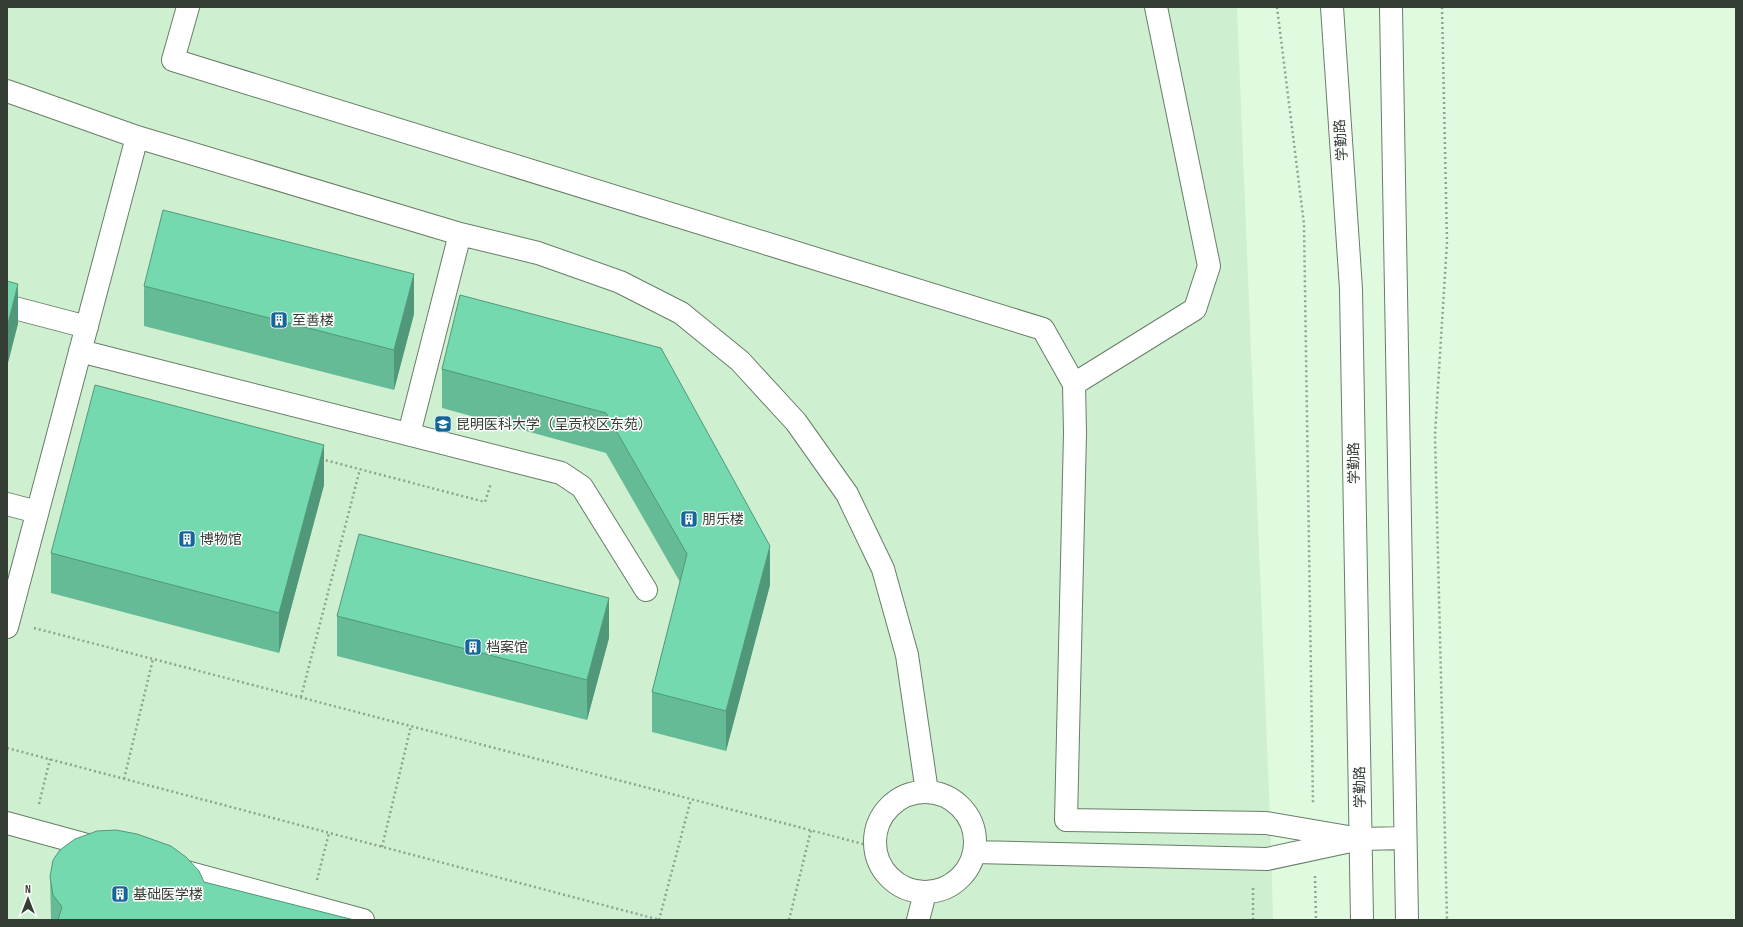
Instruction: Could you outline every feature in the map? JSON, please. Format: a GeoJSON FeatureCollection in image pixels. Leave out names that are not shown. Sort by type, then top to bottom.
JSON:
{"type":"FeatureCollection","features":[{"type":"Feature","properties":{"kind":"street"},"geometry":{"type":"LineString","coordinates":[[188,7],[173,60],[1043,329],[1074,384],[1076,433],[1066,820],[1266,822],[1314,840]]}},
{"type":"Feature","properties":{"kind":"street"},"geometry":{"type":"LineString","coordinates":[[1074,384],[1195,309],[1209,266],[1156,7]]}},
{"type":"Feature","properties":{"kind":"street","name":"学勤路"},"geometry":{"type":"LineString","coordinates":[[1332,7],[1351,289],[1362,920]]}},
{"type":"Feature","properties":{"kind":"street"},"geometry":{"type":"LineString","coordinates":[[1391,7],[1407,920]]}},
{"type":"Feature","properties":{"kind":"street"},"geometry":{"type":"LineString","coordinates":[[7,91],[136,137],[460,234],[538,253],[612,280],[681,313],[740,361],[796,422],[847,494],[883,569],[907,655],[927,792]]}},
{"type":"Feature","properties":{"kind":"street"},"geometry":{"type":"LineString","coordinates":[[8,624],[136,137]]}},
{"type":"Feature","properties":{"kind":"street"},"geometry":{"type":"LineString","coordinates":[[409,434],[460,234]]}},
{"type":"Feature","properties":{"kind":"street"},"geometry":{"type":"LineString","coordinates":[[7,306],[87,327]]}},
{"type":"Feature","properties":{"kind":"street"},"geometry":{"type":"LineString","coordinates":[[80,351],[561,473],[582,487],[646,590]]}},
{"type":"Feature","properties":{"kind":"street"},"geometry":{"type":"LineString","coordinates":[[7,504],[37,512]]}},
{"type":"Feature","properties":{"kind":"street"},"geometry":{"type":"LineString","coordinates":[[927,792],[944,796],[958,805],[969,818],[975,834],[974,852],[968,868],[957,881],[942,890],[925,893],[910,890],[895,883],[883,872],[876,857],[875,847],[877,826],[885,812],[896,800],[911,794],[927,792]]}},
{"type":"Feature","properties":{"kind":"street"},"geometry":{"type":"LineString","coordinates":[[7,822],[123,854]]}},
{"type":"Feature","properties":{"kind":"street"},"geometry":{"type":"LineString","coordinates":[[974,852],[1267,859],[1314,840],[1405,838]]}},
{"type":"Feature","properties":{"kind":"street"},"geometry":{"type":"LineString","coordinates":[[153,862],[363,920]]}},
{"type":"Feature","properties":{"kind":"street"},"geometry":{"type":"LineString","coordinates":[[918,920],[925,893]]}},
{"type":"Feature","properties":{"kind":"path"},"geometry":{"type":"LineString","coordinates":[[1277,7],[1304,224],[1316,920]]}},
{"type":"Feature","properties":{"kind":"path"},"geometry":{"type":"LineString","coordinates":[[1442,7],[1447,242],[1435,434],[1447,920]]}},
{"type":"Feature","properties":{"kind":"path"},"geometry":{"type":"LineString","coordinates":[[314,457],[486,502],[498,457]]}},
{"type":"Feature","properties":{"kind":"path"},"geometry":{"type":"LineString","coordinates":[[301,697],[360,469]]}},
{"type":"Feature","properties":{"kind":"path"},"geometry":{"type":"LineString","coordinates":[[8,624],[301,697],[875,847]]}},
{"type":"Feature","properties":{"kind":"path"},"geometry":{"type":"LineString","coordinates":[[124,779],[153,659]]}},
{"type":"Feature","properties":{"kind":"path"},"geometry":{"type":"LineString","coordinates":[[382,847],[411,726]]}},
{"type":"Feature","properties":{"kind":"path"},"geometry":{"type":"LineString","coordinates":[[7,748],[660,920],[691,799]]}},
{"type":"Feature","properties":{"kind":"path"},"geometry":{"type":"LineString","coordinates":[[33,830],[50,759]]}},
{"type":"Feature","properties":{"kind":"path"},"geometry":{"type":"LineString","coordinates":[[789,920],[811,830]]}},
{"type":"Feature","properties":{"kind":"path"},"geometry":{"type":"LineString","coordinates":[[311,906],[329,832]]}},
{"type":"Feature","properties":{"kind":"path"},"geometry":{"type":"LineString","coordinates":[[1253,858],[1253,920]]}},
{"type":"Feature","properties":{"kind":"shaded area","name":"昆明医科大学（呈贡校区东苑）"},"geometry":{"type":"Polygon","coordinates":[[[7,7],[1237,7],[1273,920],[7,920],[7,7]]]}},
{"type":"Feature","properties":{"kind":"shaded area"},"geometry":{"type":"Polygon","coordinates":[[[986,919],[1273,920],[986,920],[986,919]]]}},
{"type":"Feature","properties":{"kind":"building"},"geometry":{"type":"Polygon","coordinates":[[[163,210],[414,274],[394,350],[144,286],[163,210]]]}},
{"type":"Feature","properties":{"kind":"building"},"geometry":{"type":"Polygon","coordinates":[[[7,281],[18,284],[7,327],[7,281]]]}},
{"type":"Feature","properties":{"kind":"building","name":"朋乐楼"},"geometry":{"type":"Polygon","coordinates":[[[460,295],[661,348],[770,546],[726,711],[652,692],[687,554],[606,413],[442,369],[460,295]]]}},
{"type":"Feature","properties":{"kind":"building","name":"博物馆"},"geometry":{"type":"Polygon","coordinates":[[[95,385],[324,445],[279,613],[51,553],[95,385]]]}},
{"type":"Feature","properties":{"kind":"building"},"geometry":{"type":"Polygon","coordinates":[[[359,534],[609,598],[587,680],[337,616],[359,534]]]}},
{"type":"Feature","properties":{"kind":"building"},"geometry":{"type":"Polygon","coordinates":[[[116,830],[137,834],[171,846],[186,857],[199,871],[204,882],[354,920],[58,920],[62,907],[53,895],[50,877],[53,860],[60,850],[75,839],[97,831],[116,830]]]}},
{"type":"Feature","properties":{"kind":"place","name":"至善楼"},"geometry":{"type":"Point","coordinates":[279,320]}},
{"type":"Feature","properties":{"kind":"place","name":"昆明医科大学（呈贡校区东苑）"},"geometry":{"type":"Point","coordinates":[443,424]}},
{"type":"Feature","properties":{"kind":"place","name":"朋乐楼"},"geometry":{"type":"Point","coordinates":[689,519]}},
{"type":"Feature","properties":{"kind":"place","name":"博物馆"},"geometry":{"type":"Point","coordinates":[187,539]}},
{"type":"Feature","properties":{"kind":"place","name":"档案馆"},"geometry":{"type":"Point","coordinates":[473,647]}},
{"type":"Feature","properties":{"kind":"place","name":"基础医学楼"},"geometry":{"type":"Point","coordinates":[120,894]}}]}
